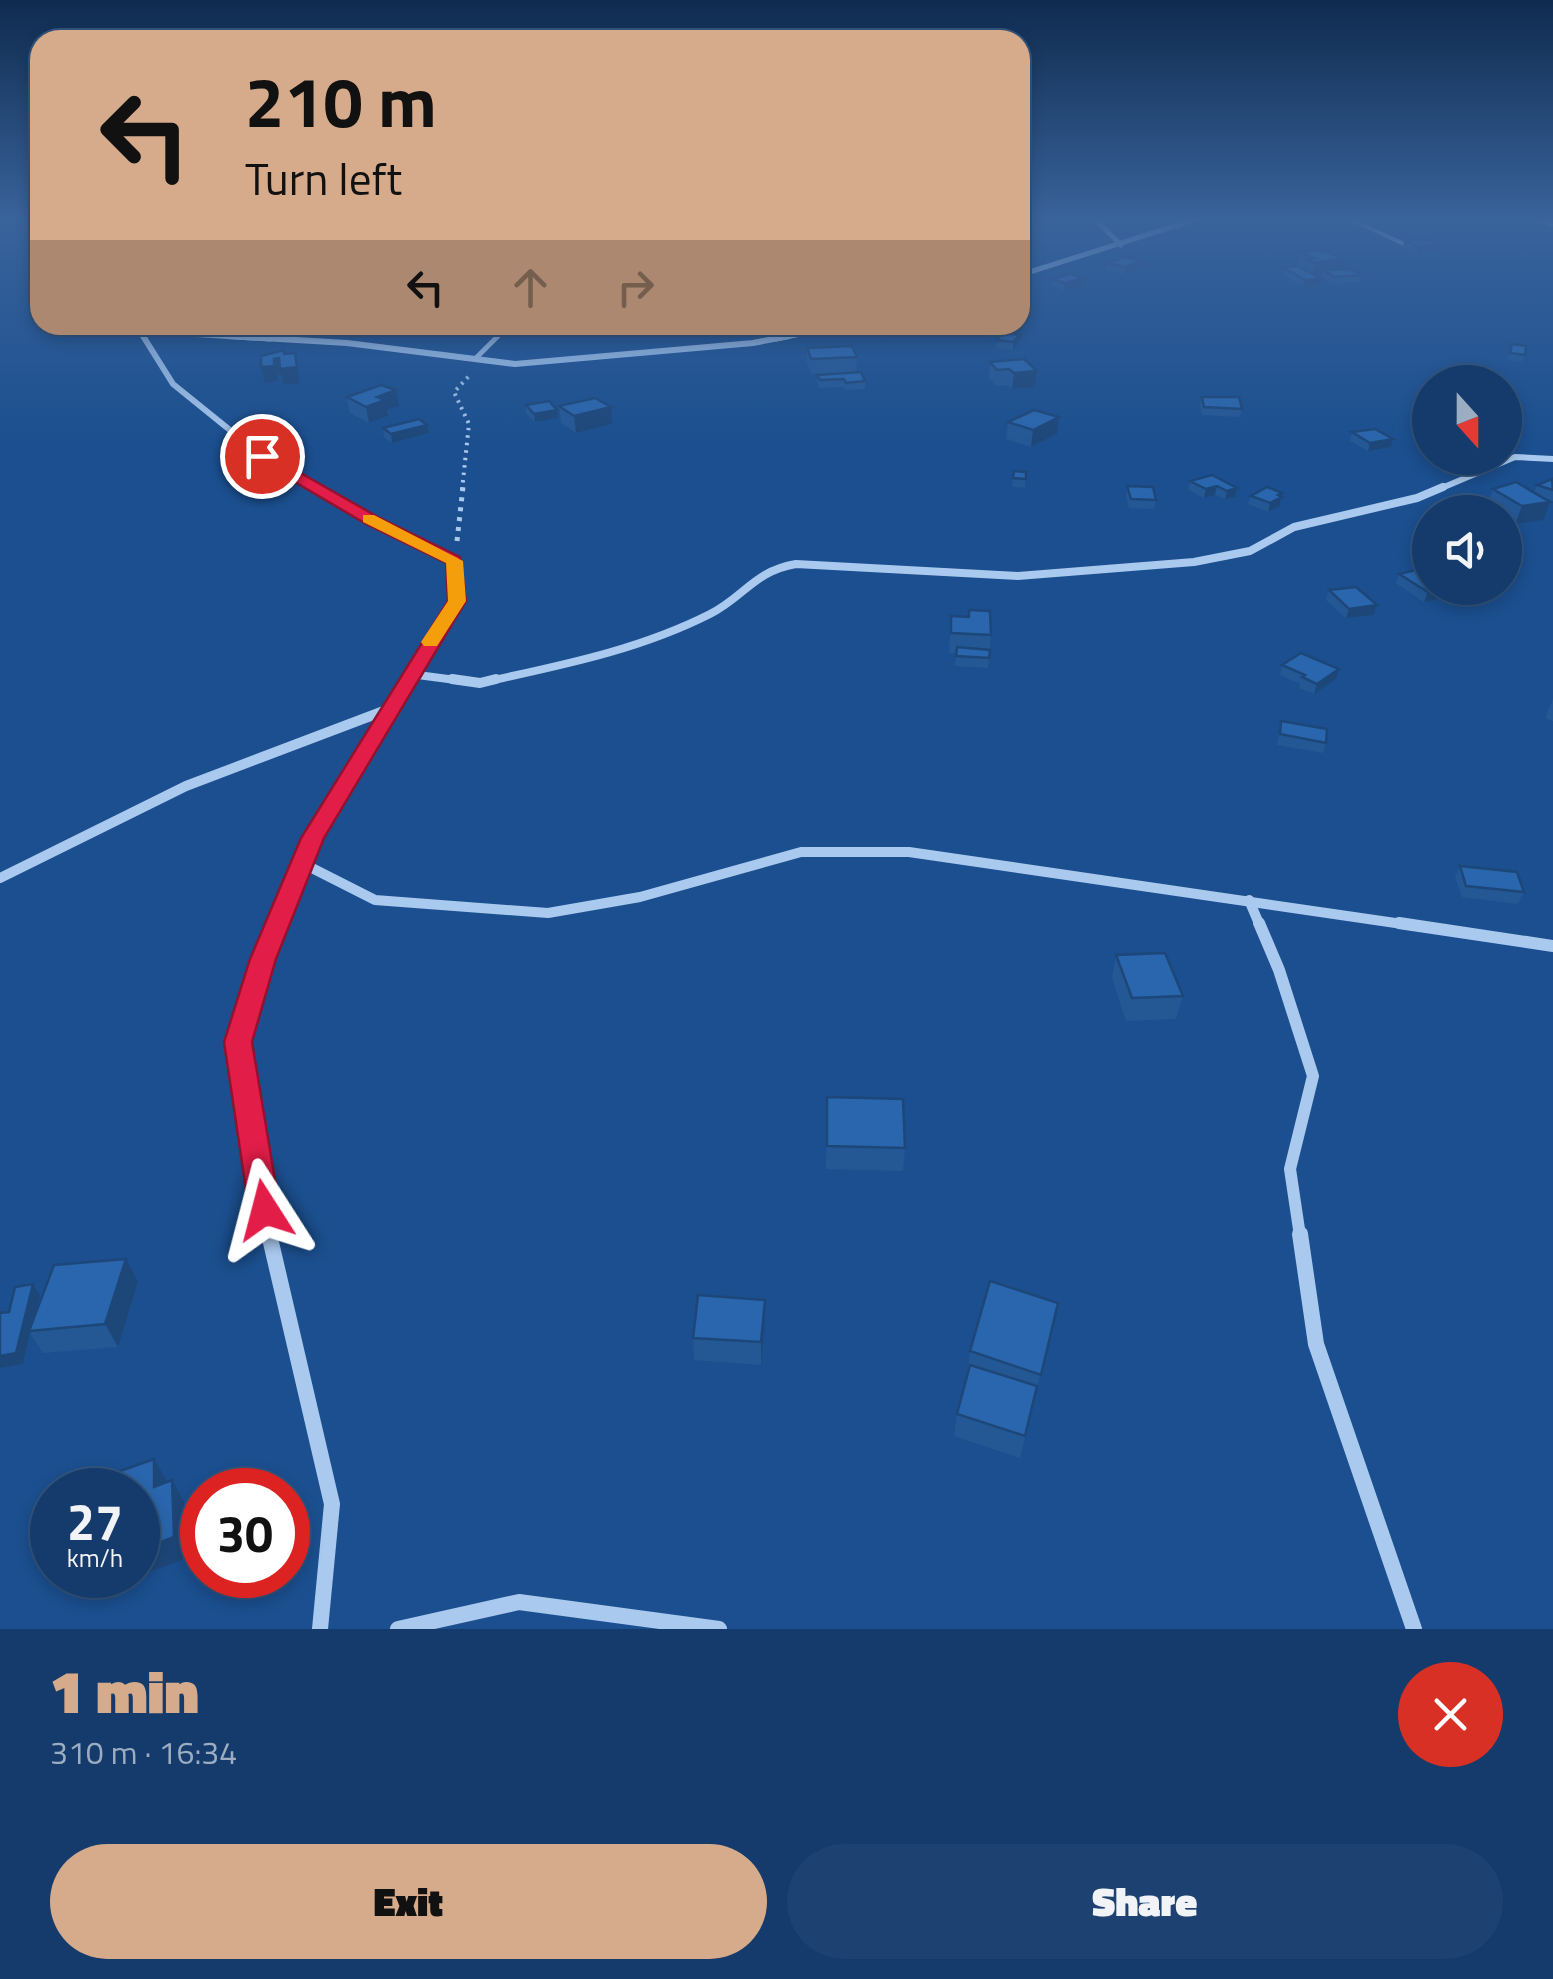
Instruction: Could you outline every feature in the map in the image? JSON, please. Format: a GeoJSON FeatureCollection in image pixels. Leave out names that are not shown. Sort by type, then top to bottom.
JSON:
{"type":"FeatureCollection","features":[{"type":"Feature","properties":{"kind":"street"},"geometry":{"type":"LineString","coordinates":[[140,335],[173,384],[262,456],[372,521],[454,561],[457,601],[312,838],[263,959],[238,1042],[270,1244],[332,1504],[320,1629]]}},
{"type":"Feature","properties":{"kind":"street"},"geometry":{"type":"LineString","coordinates":[[235,335],[363,344],[515,364],[753,343],[794,335]]}},
{"type":"Feature","properties":{"kind":"street"},"geometry":{"type":"LineString","coordinates":[[410,674],[480,683],[611,654],[712,613],[772,568],[796,564],[1018,576],[1194,562],[1250,551],[1294,528],[1417,498],[1516,457],[1553,459]]}},
{"type":"Feature","properties":{"kind":"street"},"geometry":{"type":"LineString","coordinates":[[0,878],[186,786],[390,708]]}},
{"type":"Feature","properties":{"kind":"street"},"geometry":{"type":"LineString","coordinates":[[302,863],[375,900],[548,914],[640,897],[800,852],[909,852],[1553,946]]}},
{"type":"Feature","properties":{"kind":"street"},"geometry":{"type":"LineString","coordinates":[[1249,900],[1279,970],[1313,1076],[1290,1169],[1316,1344],[1414,1629]]}},
{"type":"Feature","properties":{"kind":"street"},"geometry":{"type":"LineString","coordinates":[[398,1629],[520,1602],[719,1629]]}},
{"type":"Feature","properties":{"kind":"lane"},"geometry":{"type":"LineString","coordinates":[[475,359],[499,335]]}},
{"type":"Feature","properties":{"kind":"path"},"geometry":{"type":"LineString","coordinates":[[454,561],[470,424],[454,392],[471,374],[493,361]]}},
{"type":"Feature","properties":{"kind":"building"},"geometry":{"type":"Polygon","coordinates":[[[1001,335],[1020,335],[1013,342],[997,340],[1001,335]]]}},
{"type":"Feature","properties":{"kind":"building"},"geometry":{"type":"Polygon","coordinates":[[[1512,344],[1526,346],[1525,355],[1510,353],[1512,344]]]}},
{"type":"Feature","properties":{"kind":"building"},"geometry":{"type":"Polygon","coordinates":[[[852,346],[857,357],[811,359],[807,348],[852,346]]]}},
{"type":"Feature","properties":{"kind":"building"},"geometry":{"type":"Polygon","coordinates":[[[284,350],[284,354],[295,353],[297,367],[280,369],[279,358],[274,359],[274,366],[261,367],[261,356],[284,350]]]}},
{"type":"Feature","properties":{"kind":"building"},"geometry":{"type":"Polygon","coordinates":[[[1024,359],[1037,371],[997,370],[990,362],[1024,359]]]}},
{"type":"Feature","properties":{"kind":"building"},"geometry":{"type":"Polygon","coordinates":[[[861,372],[865,381],[846,383],[844,379],[820,380],[817,375],[861,372]]]}},
{"type":"Feature","properties":{"kind":"building"},"geometry":{"type":"Polygon","coordinates":[[[381,385],[396,390],[377,397],[385,400],[366,407],[347,397],[381,385]]]}},
{"type":"Feature","properties":{"kind":"building"},"geometry":{"type":"Polygon","coordinates":[[[1202,397],[1239,397],[1242,409],[1204,407],[1202,397]]]}},
{"type":"Feature","properties":{"kind":"building"},"geometry":{"type":"Polygon","coordinates":[[[595,398],[611,407],[574,416],[559,406],[595,398]]]}},
{"type":"Feature","properties":{"kind":"building"},"geometry":{"type":"Polygon","coordinates":[[[549,401],[557,410],[534,414],[526,405],[549,401]]]}},
{"type":"Feature","properties":{"kind":"building"},"geometry":{"type":"Polygon","coordinates":[[[1034,410],[1059,417],[1033,430],[1008,422],[1034,410]]]}},
{"type":"Feature","properties":{"kind":"building"},"geometry":{"type":"Polygon","coordinates":[[[419,419],[427,425],[391,434],[383,428],[419,419]]]}},
{"type":"Feature","properties":{"kind":"building"},"geometry":{"type":"Polygon","coordinates":[[[1375,429],[1393,439],[1370,443],[1352,432],[1375,429]]]}},
{"type":"Feature","properties":{"kind":"building"},"geometry":{"type":"Polygon","coordinates":[[[1014,471],[1026,472],[1026,479],[1013,478],[1014,471]]]}},
{"type":"Feature","properties":{"kind":"building"},"geometry":{"type":"Polygon","coordinates":[[[1212,475],[1237,488],[1206,489],[1190,481],[1212,475]]]}},
{"type":"Feature","properties":{"kind":"building"},"geometry":{"type":"Polygon","coordinates":[[[1552,479],[1553,490],[1537,485],[1552,479]]]}},
{"type":"Feature","properties":{"kind":"building"},"geometry":{"type":"Polygon","coordinates":[[[1516,482],[1550,502],[1522,506],[1522,495],[1503,495],[1493,489],[1516,482]]]}},
{"type":"Feature","properties":{"kind":"building"},"geometry":{"type":"Polygon","coordinates":[[[1127,486],[1153,487],[1156,500],[1131,499],[1127,486]]]}},
{"type":"Feature","properties":{"kind":"building"},"geometry":{"type":"Polygon","coordinates":[[[1267,487],[1282,493],[1278,495],[1282,497],[1270,503],[1251,496],[1267,487]]]}},
{"type":"Feature","properties":{"kind":"building"},"geometry":{"type":"Polygon","coordinates":[[[1412,571],[1412,582],[1399,574],[1412,571]]]}},
{"type":"Feature","properties":{"kind":"building"},"geometry":{"type":"Polygon","coordinates":[[[1356,587],[1377,605],[1349,609],[1329,590],[1356,587]]]}},
{"type":"Feature","properties":{"kind":"building"},"geometry":{"type":"Polygon","coordinates":[[[969,610],[990,611],[991,635],[951,633],[951,616],[969,617],[969,610]]]}},
{"type":"Feature","properties":{"kind":"building"},"geometry":{"type":"Polygon","coordinates":[[[957,647],[990,650],[989,658],[956,656],[957,647]]]}},
{"type":"Feature","properties":{"kind":"building"},"geometry":{"type":"Polygon","coordinates":[[[1301,653],[1339,669],[1317,684],[1282,665],[1301,653]]]}},
{"type":"Feature","properties":{"kind":"building"},"geometry":{"type":"Polygon","coordinates":[[[1281,721],[1327,729],[1326,743],[1280,734],[1281,721]]]}},
{"type":"Feature","properties":{"kind":"building"},"geometry":{"type":"Polygon","coordinates":[[[1460,866],[1517,872],[1524,892],[1466,886],[1460,866]]]}},
{"type":"Feature","properties":{"kind":"building"},"geometry":{"type":"Polygon","coordinates":[[[1165,953],[1183,996],[1132,998],[1116,955],[1165,953]]]}},
{"type":"Feature","properties":{"kind":"building"},"geometry":{"type":"Polygon","coordinates":[[[827,1097],[903,1099],[905,1148],[827,1146],[827,1097]]]}},
{"type":"Feature","properties":{"kind":"building"},"geometry":{"type":"Polygon","coordinates":[[[126,1259],[105,1324],[29,1331],[54,1265],[126,1259]]]}},
{"type":"Feature","properties":{"kind":"building"},"geometry":{"type":"Polygon","coordinates":[[[990,1281],[1058,1303],[1041,1375],[970,1351],[990,1281]]]}},
{"type":"Feature","properties":{"kind":"building"},"geometry":{"type":"Polygon","coordinates":[[[33,1284],[16,1353],[0,1356],[0,1313],[9,1312],[15,1287],[33,1284]]]}},
{"type":"Feature","properties":{"kind":"building"},"geometry":{"type":"Polygon","coordinates":[[[698,1295],[765,1300],[761,1342],[693,1338],[698,1295]]]}},
{"type":"Feature","properties":{"kind":"building"},"geometry":{"type":"Polygon","coordinates":[[[970,1365],[1037,1386],[1025,1436],[957,1414],[970,1365]]]}},
{"type":"Feature","properties":{"kind":"building"},"geometry":{"type":"Polygon","coordinates":[[[154,1459],[154,1468],[129,1468],[154,1459]]]}},
{"type":"Feature","properties":{"kind":"building"},"geometry":{"type":"Polygon","coordinates":[[[172,1480],[174,1537],[160,1542],[160,1485],[172,1480]]]}},
{"type":"Feature","properties":{"kind":"slow traffic"},"geometry":{"type":"LineString","coordinates":[[368,519],[454,561],[457,601],[431,642]]}},
{"type":"Feature","properties":{"kind":"route"},"geometry":{"type":"LineString","coordinates":[[262,456],[372,521],[454,561],[457,601],[312,838],[263,959],[238,1042],[265,1210]]}}]}
